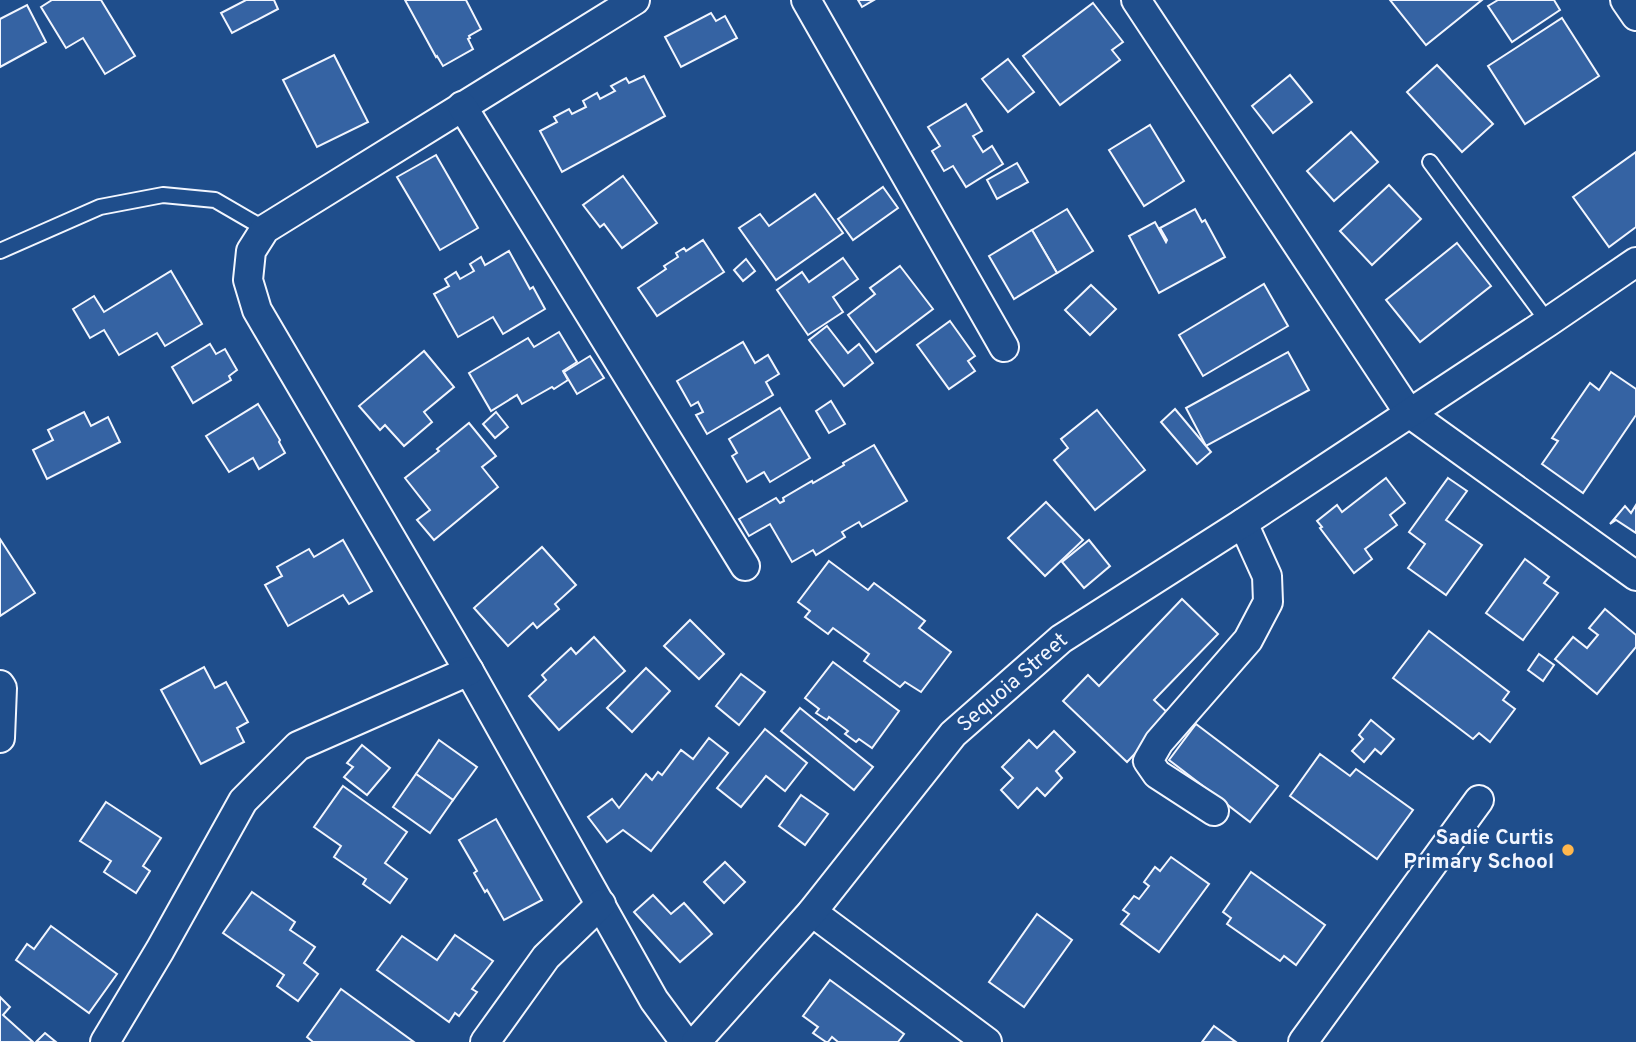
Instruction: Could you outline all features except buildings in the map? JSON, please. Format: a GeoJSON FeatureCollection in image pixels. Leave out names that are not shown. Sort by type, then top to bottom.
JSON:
{"type":"FeatureCollection","features":[{"type":"Feature","properties":{"kind":"street"},"geometry":{"type":"LineString","coordinates":[[635,0],[265,229],[251,251],[248,280],[257,310],[469,671],[654,1000],[685,1042]]}},
{"type":"Feature","properties":{"kind":"street"},"geometry":{"type":"LineString","coordinates":[[806,0],[1004,347]]}},
{"type":"Feature","properties":{"kind":"street"},"geometry":{"type":"LineString","coordinates":[[1136,0],[1409,413],[1636,576]]}},
{"type":"Feature","properties":{"kind":"street"},"geometry":{"type":"LineString","coordinates":[[1625,0],[1636,16]]}},
{"type":"Feature","properties":{"kind":"street"},"geometry":{"type":"LineString","coordinates":[[462,106],[745,566]]}},
{"type":"Feature","properties":{"kind":"street","name":"Sequoia Street"},"geometry":{"type":"LineString","coordinates":[[696,1042],[812,912],[953,734],[1061,639],[1243,523],[1636,262]]}},
{"type":"Feature","properties":{"kind":"street"},"geometry":{"type":"LineString","coordinates":[[1214,811],[1157,774],[1148,761],[1158,743],[1248,640],[1268,601],[1267,576],[1243,523]]}},
{"type":"Feature","properties":{"kind":"street"},"geometry":{"type":"LineString","coordinates":[[105,1042],[243,801],[298,746],[469,671]]}},
{"type":"Feature","properties":{"kind":"street"},"geometry":{"type":"LineString","coordinates":[[0,685],[0,738]]}},
{"type":"Feature","properties":{"kind":"street"},"geometry":{"type":"LineString","coordinates":[[1303,1042],[1479,800]]}},
{"type":"Feature","properties":{"kind":"street"},"geometry":{"type":"LineString","coordinates":[[485,1042],[546,957],[601,904]]}},
{"type":"Feature","properties":{"kind":"street"},"geometry":{"type":"LineString","coordinates":[[812,912],[987,1042]]}},
{"type":"Feature","properties":{"kind":"lane"},"geometry":{"type":"LineString","coordinates":[[1430,162],[1548,322]]}},
{"type":"Feature","properties":{"kind":"lane"},"geometry":{"type":"LineString","coordinates":[[0,251],[100,207],[163,195],[215,200],[265,229]]}},
{"type":"Feature","properties":{"kind":"place","name":"Sadie Curtis Primary School"},"geometry":{"type":"Point","coordinates":[1568,850]}}]}
